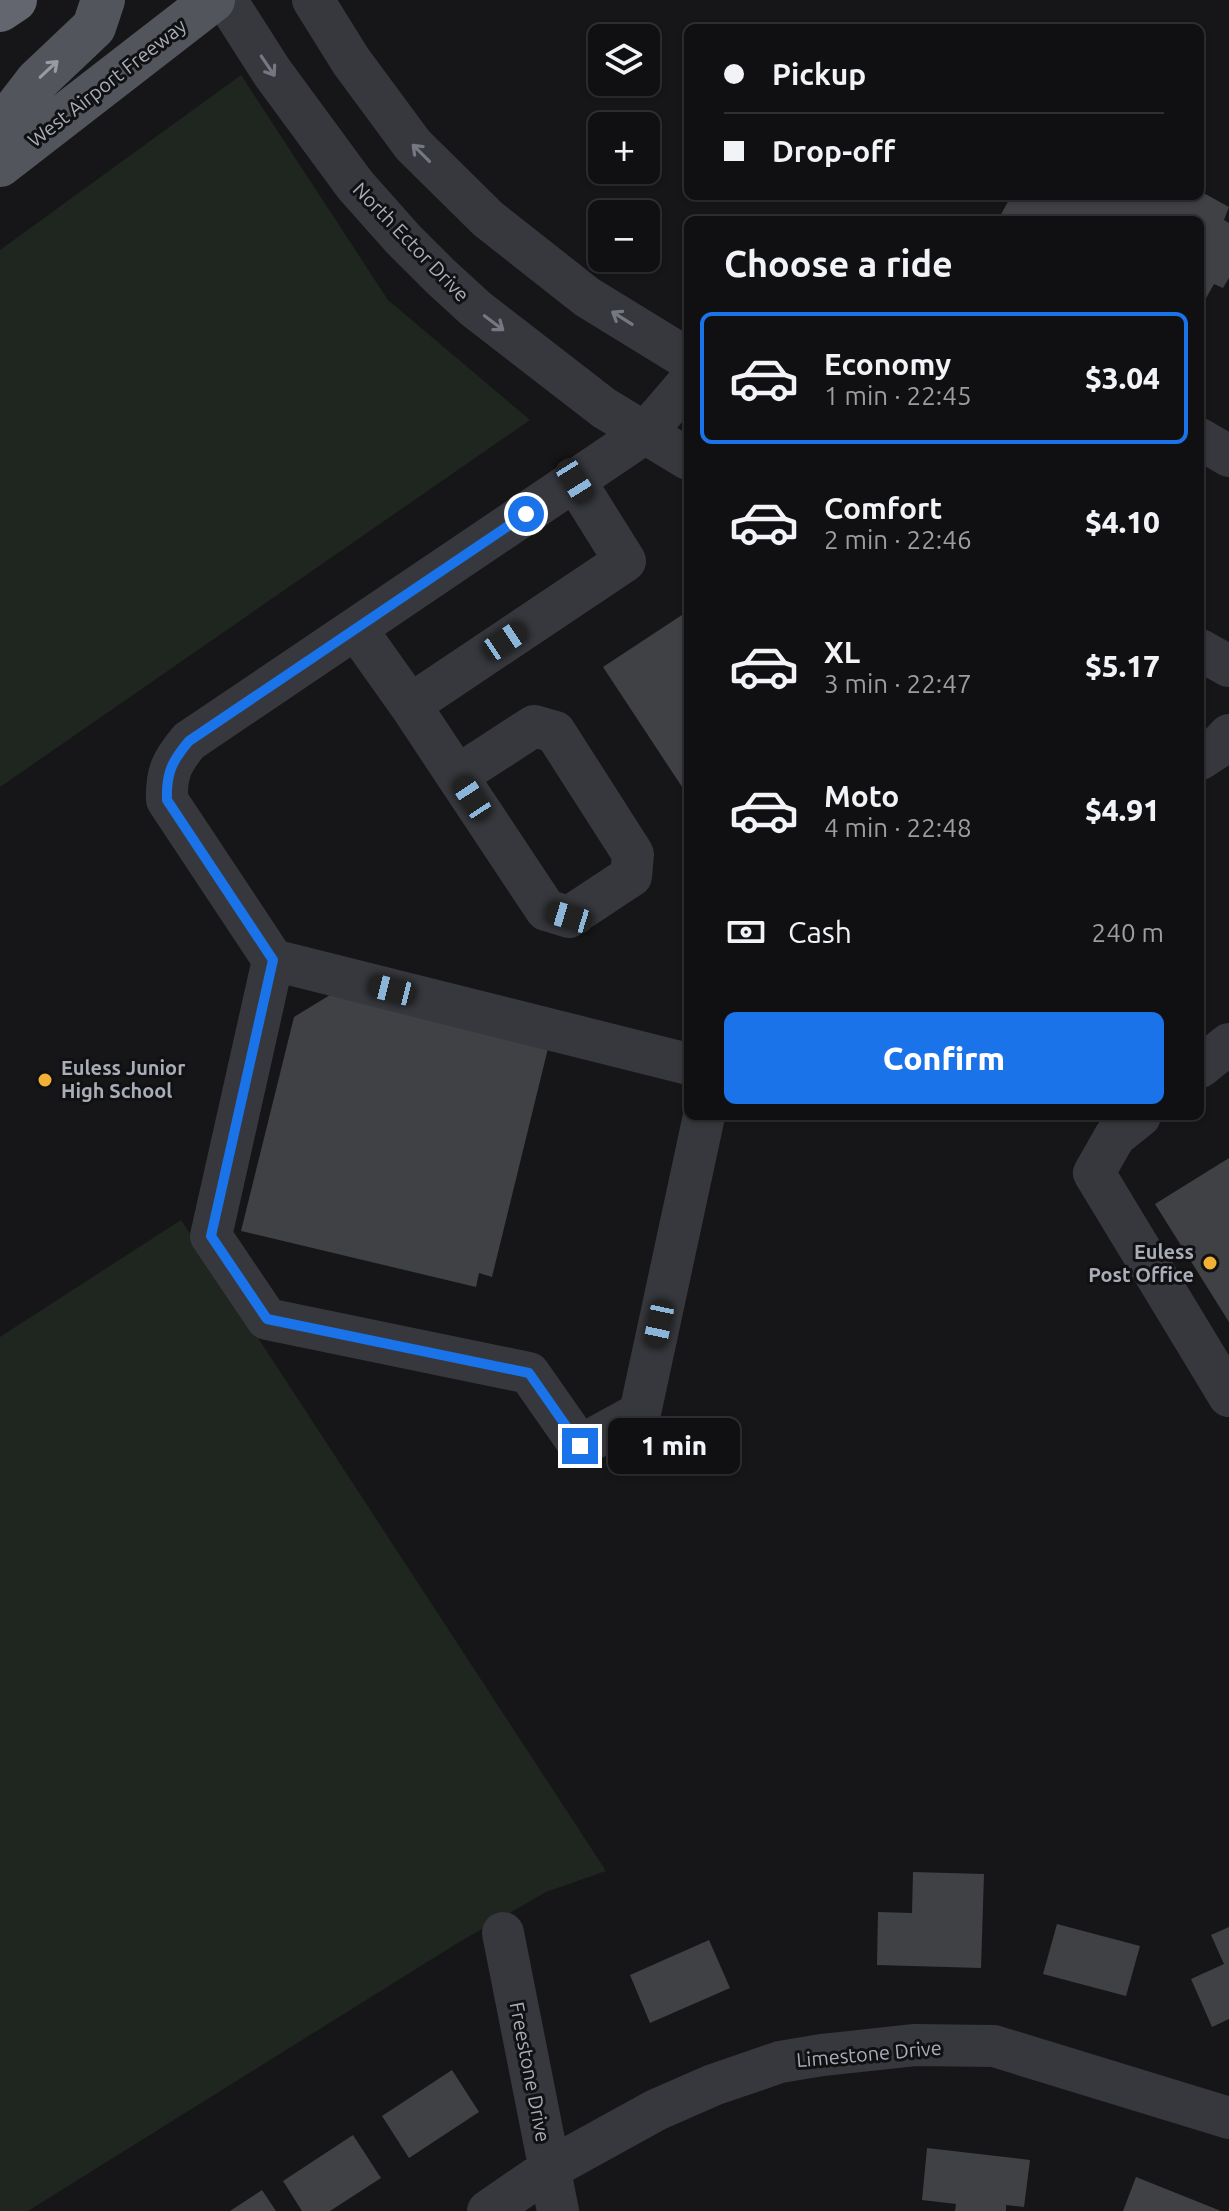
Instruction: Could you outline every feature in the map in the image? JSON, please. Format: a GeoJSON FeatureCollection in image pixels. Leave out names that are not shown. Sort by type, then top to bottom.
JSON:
{"type":"FeatureCollection","features":[{"type":"Feature","properties":{"kind":"main road"},"geometry":{"type":"LineString","coordinates":[[0,129],[37,81],[94,27],[103,0]]}},
{"type":"Feature","properties":{"kind":"main road","name":"West Airport Freeway"},"geometry":{"type":"LineString","coordinates":[[0,165],[213,0]]}},
{"type":"Feature","properties":{"kind":"street","name":"North Ector Drive"},"geometry":{"type":"LineString","coordinates":[[226,0],[272,72],[336,160],[403,239],[476,309],[604,408],[684,457]]}},
{"type":"Feature","properties":{"kind":"street"},"geometry":{"type":"LineString","coordinates":[[313,0],[351,61],[413,145],[488,219],[587,297],[684,357]]}},
{"type":"Feature","properties":{"kind":"street"},"geometry":{"type":"LineString","coordinates":[[684,388],[645,433],[189,741],[175,758],[167,780],[167,800],[273,960],[684,1063]]}},
{"type":"Feature","properties":{"kind":"street"},"geometry":{"type":"LineString","coordinates":[[1204,441],[1229,456]]}},
{"type":"Feature","properties":{"kind":"street"},"geometry":{"type":"LineString","coordinates":[[410,705],[625,561],[575,481]]}},
{"type":"Feature","properties":{"kind":"street"},"geometry":{"type":"LineString","coordinates":[[356,629],[546,910],[569,917],[631,876],[633,854],[555,732],[534,726],[457,776]]}},
{"type":"Feature","properties":{"kind":"street"},"geometry":{"type":"LineString","coordinates":[[1204,652],[1229,666]]}},
{"type":"Feature","properties":{"kind":"street"},"geometry":{"type":"LineString","coordinates":[[273,960],[211,1236],[267,1319],[529,1373],[580,1446],[640,1413],[703,1120]]}},
{"type":"Feature","properties":{"kind":"street"},"geometry":{"type":"LineString","coordinates":[[1204,1064],[1229,1044]]}},
{"type":"Feature","properties":{"kind":"street"},"geometry":{"type":"LineString","coordinates":[[1135,1120],[1115,1136],[1094,1173],[1229,1396]]}},
{"type":"Feature","properties":{"kind":"street","name":"Freestone Drive"},"geometry":{"type":"LineString","coordinates":[[503,1933],[558,2211]]}},
{"type":"Feature","properties":{"kind":"street","name":"Limestone Drive"},"geometry":{"type":"LineString","coordinates":[[488,2211],[549,2169],[656,2110],[713,2085],[780,2062],[822,2055],[915,2045],[994,2046],[1229,2118]]}},
{"type":"Feature","properties":{"kind":"shaded area"},"geometry":{"type":"Polygon","coordinates":[[[241,75],[388,300],[530,420],[0,787],[0,250],[241,75]]]}},
{"type":"Feature","properties":{"kind":"shaded area"},"geometry":{"type":"Polygon","coordinates":[[[181,1220],[606,1871],[546,1892],[456,1944],[28,2211],[0,2211],[0,1337],[181,1220]]]}},
{"type":"Feature","properties":{"kind":"building"},"geometry":{"type":"Polygon","coordinates":[[[1204,193],[1229,207],[1224,220],[1229,223],[1229,278],[1223,288],[1214,284],[1204,302],[1204,216],[1000,216],[1009,200],[1204,200],[1204,193]]]}},
{"type":"Feature","properties":{"kind":"building"},"geometry":{"type":"Polygon","coordinates":[[[684,614],[684,790],[603,667],[684,614]]]}},
{"type":"Feature","properties":{"kind":"building"},"geometry":{"type":"Polygon","coordinates":[[[343,987],[552,1032],[492,1277],[479,1273],[476,1287],[241,1231],[294,1017],[343,987]]]}},
{"type":"Feature","properties":{"kind":"building","name":"Euless Post Office"},"geometry":{"type":"Polygon","coordinates":[[[1229,1158],[1229,1322],[1155,1204],[1229,1158]]]}},
{"type":"Feature","properties":{"kind":"building"},"geometry":{"type":"Polygon","coordinates":[[[913,1872],[984,1874],[981,1968],[877,1965],[878,1912],[912,1913],[913,1872]]]}},
{"type":"Feature","properties":{"kind":"building"},"geometry":{"type":"Polygon","coordinates":[[[1057,1924],[1140,1946],[1126,1996],[1043,1974],[1057,1924]]]}},
{"type":"Feature","properties":{"kind":"building"},"geometry":{"type":"Polygon","coordinates":[[[1229,1927],[1229,2019],[1212,2027],[1191,1979],[1224,1964],[1211,1935],[1229,1927]]]}},
{"type":"Feature","properties":{"kind":"building"},"geometry":{"type":"Polygon","coordinates":[[[709,1940],[730,1988],[650,2023],[630,1975],[709,1940]]]}},
{"type":"Feature","properties":{"kind":"building"},"geometry":{"type":"Polygon","coordinates":[[[452,2070],[479,2112],[409,2158],[382,2116],[452,2070]]]}},
{"type":"Feature","properties":{"kind":"building"},"geometry":{"type":"Polygon","coordinates":[[[353,2135],[381,2178],[330,2211],[302,2211],[283,2181],[353,2135]]]}},
{"type":"Feature","properties":{"kind":"building"},"geometry":{"type":"Polygon","coordinates":[[[927,2148],[1030,2160],[1024,2207],[1006,2205],[1006,2211],[955,2211],[956,2204],[922,2200],[927,2148]]]}},
{"type":"Feature","properties":{"kind":"building"},"geometry":{"type":"Polygon","coordinates":[[[1136,2177],[1221,2211],[1123,2211],[1136,2177]]]}},
{"type":"Feature","properties":{"kind":"building"},"geometry":{"type":"Polygon","coordinates":[[[262,2190],[276,2211],[230,2211],[262,2190]]]}},
{"type":"Feature","properties":{"kind":"place","name":"Euless Junior High School"},"geometry":{"type":"Point","coordinates":[45,1080]}},
{"type":"Feature","properties":{"kind":"place","name":"Euless Post Office"},"geometry":{"type":"Point","coordinates":[1210,1263]}},
{"type":"Feature","properties":{"kind":"route"},"geometry":{"type":"LineString","coordinates":[[526,514],[189,741],[175,758],[167,780],[167,800],[273,960],[211,1236],[267,1319],[529,1373],[580,1446]]}}]}
